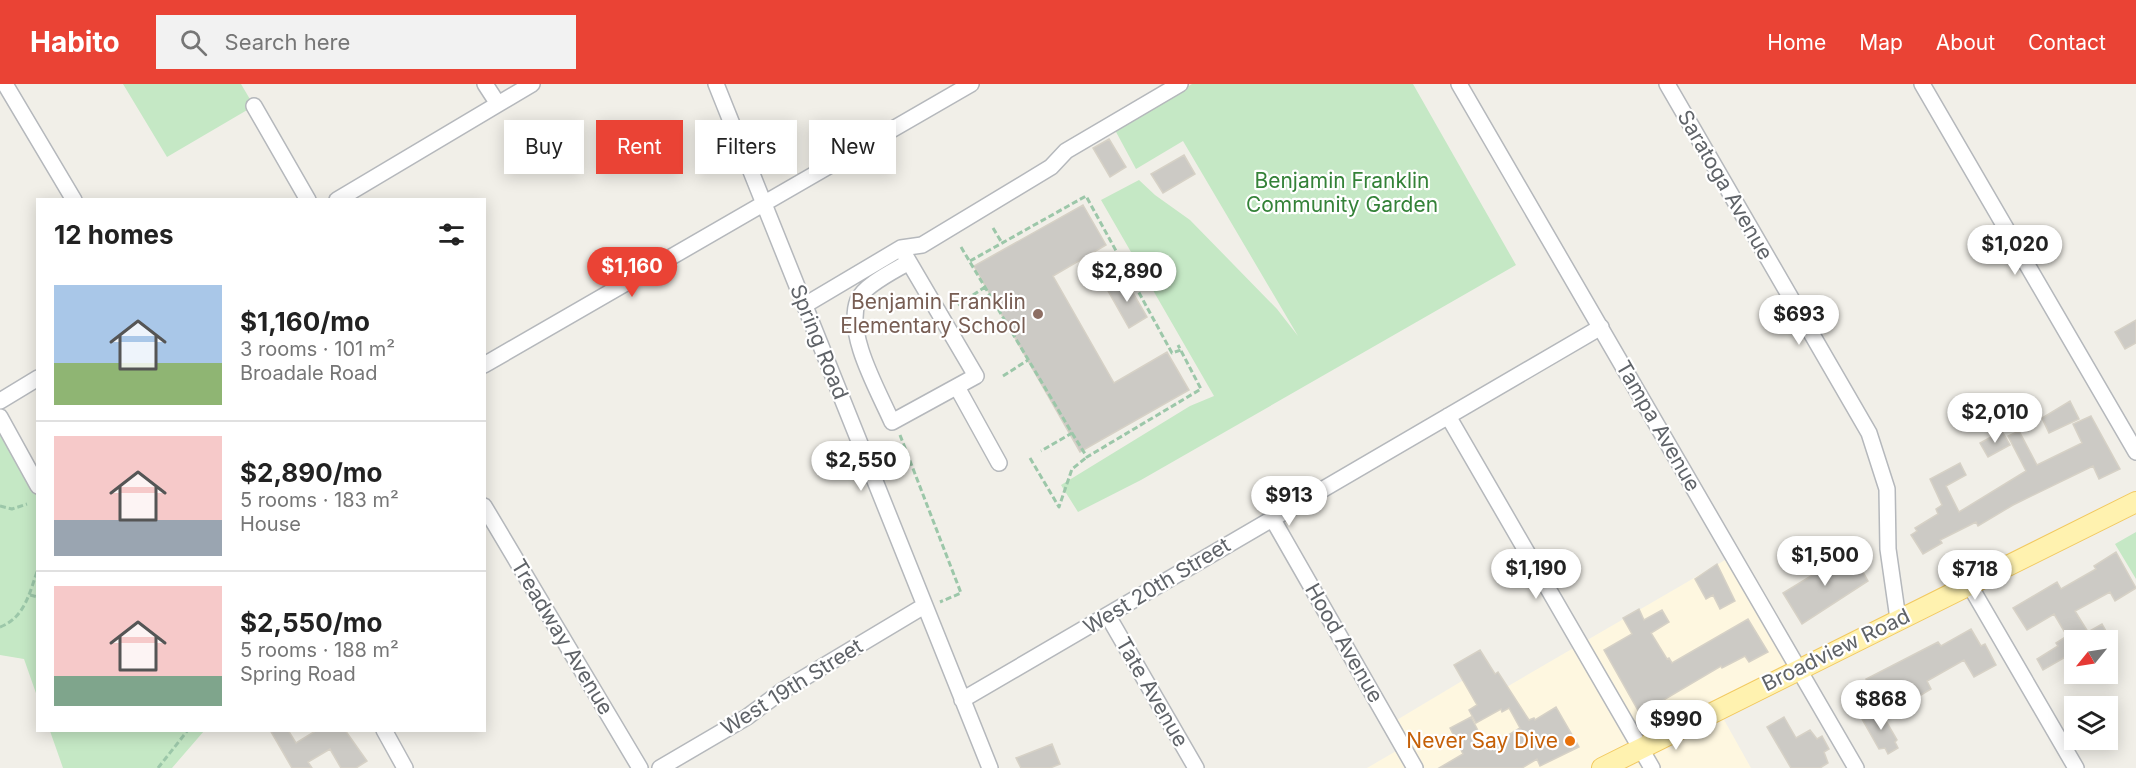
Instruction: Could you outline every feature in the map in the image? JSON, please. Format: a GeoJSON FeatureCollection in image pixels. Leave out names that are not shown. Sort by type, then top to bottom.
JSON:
{"type":"FeatureCollection","features":[{"type":"Feature","properties":{"kind":"main road","name":"Broadview Road"},"geometry":{"type":"LineString","coordinates":[[1602,768],[2136,501]]}},
{"type":"Feature","properties":{"kind":"street"},"geometry":{"type":"LineString","coordinates":[[5,84],[73,198]]}},
{"type":"Feature","properties":{"kind":"street"},"geometry":{"type":"LineString","coordinates":[[485,84],[498,104]]}},
{"type":"Feature","properties":{"kind":"street"},"geometry":{"type":"LineString","coordinates":[[340,198],[532,84]]}},
{"type":"Feature","properties":{"kind":"street","name":"Spring Road"},"geometry":{"type":"LineString","coordinates":[[716,84],[990,768]]}},
{"type":"Feature","properties":{"kind":"street"},"geometry":{"type":"LineString","coordinates":[[486,364],[971,84]]}},
{"type":"Feature","properties":{"kind":"street"},"geometry":{"type":"LineString","coordinates":[[805,305],[901,248],[922,245],[1051,167],[1066,151],[1180,84]]}},
{"type":"Feature","properties":{"kind":"street","name":"Tampa Avenue"},"geometry":{"type":"LineString","coordinates":[[1459,84],[1856,768]]}},
{"type":"Feature","properties":{"kind":"street","name":"Saratoga Avenue"},"geometry":{"type":"LineString","coordinates":[[1667,84],[1869,433],[1887,489],[1888,549],[1898,619]]}},
{"type":"Feature","properties":{"kind":"street"},"geometry":{"type":"LineString","coordinates":[[1923,84],[2136,452]]}},
{"type":"Feature","properties":{"kind":"street"},"geometry":{"type":"LineString","coordinates":[[254,106],[307,198]]}},
{"type":"Feature","properties":{"kind":"street"},"geometry":{"type":"LineString","coordinates":[[901,248],[976,376],[892,422],[855,335],[858,299],[875,282],[909,262]]}},
{"type":"Feature","properties":{"kind":"street","name":"West 20th Street"},"geometry":{"type":"LineString","coordinates":[[962,700],[1601,327]]}},
{"type":"Feature","properties":{"kind":"street"},"geometry":{"type":"LineString","coordinates":[[0,401],[36,379]]}},
{"type":"Feature","properties":{"kind":"street"},"geometry":{"type":"LineString","coordinates":[[957,387],[999,463]]}},
{"type":"Feature","properties":{"kind":"street"},"geometry":{"type":"LineString","coordinates":[[1448,416],[1652,768]]}},
{"type":"Feature","properties":{"kind":"street"},"geometry":{"type":"LineString","coordinates":[[0,417],[36,482]]}},
{"type":"Feature","properties":{"kind":"street","name":"Treadway Avenue"},"geometry":{"type":"LineString","coordinates":[[486,509],[640,768]]}},
{"type":"Feature","properties":{"kind":"street","name":"Hood Avenue"},"geometry":{"type":"LineString","coordinates":[[1272,518],[1415,768]]}},
{"type":"Feature","properties":{"kind":"street"},"geometry":{"type":"LineString","coordinates":[[1969,584],[2076,768]]}},
{"type":"Feature","properties":{"kind":"street","name":"West 19th Street"},"geometry":{"type":"LineString","coordinates":[[660,768],[747,717],[782,691],[924,606]]}},
{"type":"Feature","properties":{"kind":"street","name":"Tate Avenue"},"geometry":{"type":"LineString","coordinates":[[1108,616],[1196,768]]}},
{"type":"Feature","properties":{"kind":"street"},"geometry":{"type":"LineString","coordinates":[[385,732],[405,768]]}},
{"type":"Feature","properties":{"kind":"path"},"geometry":{"type":"LineString","coordinates":[[970,261],[1086,196],[1172,353],[1179,347],[1201,389],[1087,457],[1072,469],[1059,507],[1030,458]]}},
{"type":"Feature","properties":{"kind":"path"},"geometry":{"type":"LineString","coordinates":[[993,228],[1002,243]]}},
{"type":"Feature","properties":{"kind":"path"},"geometry":{"type":"LineString","coordinates":[[961,247],[1087,457]]}},
{"type":"Feature","properties":{"kind":"path"},"geometry":{"type":"LineString","coordinates":[[958,305],[985,287]]}},
{"type":"Feature","properties":{"kind":"path"},"geometry":{"type":"LineString","coordinates":[[1003,376],[1028,360]]}},
{"type":"Feature","properties":{"kind":"path"},"geometry":{"type":"LineString","coordinates":[[1041,451],[1072,433]]}},
{"type":"Feature","properties":{"kind":"path"},"geometry":{"type":"LineString","coordinates":[[900,435],[961,593],[940,602]]}},
{"type":"Feature","properties":{"kind":"path"},"geometry":{"type":"LineString","coordinates":[[877,450],[887,443]]}},
{"type":"Feature","properties":{"kind":"path"},"geometry":{"type":"LineString","coordinates":[[0,506],[12,509],[27,504]]}},
{"type":"Feature","properties":{"kind":"path"},"geometry":{"type":"LineString","coordinates":[[0,627],[12,621],[30,596],[36,576]]}},
{"type":"Feature","properties":{"kind":"path"},"geometry":{"type":"LineString","coordinates":[[30,596],[36,597]]}},
{"type":"Feature","properties":{"kind":"path"},"geometry":{"type":"LineString","coordinates":[[158,768],[186,732]]}},
{"type":"Feature","properties":{"kind":"shaded area"},"geometry":{"type":"Polygon","coordinates":[[[1732,556],[1798,669],[1718,709],[1751,768],[1367,768],[1403,747],[1390,724],[1477,672],[1491,696],[1732,556]]]}},
{"type":"Feature","properties":{"kind":"green space"},"geometry":{"type":"Polygon","coordinates":[[[123,84],[241,84],[254,106],[167,157],[123,84]]]}},
{"type":"Feature","properties":{"kind":"green space","name":"Benjamin Franklin Community Garden"},"geometry":{"type":"Polygon","coordinates":[[[1192,84],[1413,84],[1516,265],[1141,480],[1078,512],[1061,485],[1190,406],[1214,396],[1101,200],[1139,180],[1155,195],[1190,220],[1277,309],[1298,336],[1183,141],[1136,169],[1115,130],[1192,84]]]}},
{"type":"Feature","properties":{"kind":"green space"},"geometry":{"type":"Polygon","coordinates":[[[0,417],[36,477],[36,693],[24,659],[0,655],[0,417]]]}},
{"type":"Feature","properties":{"kind":"green space"},"geometry":{"type":"Polygon","coordinates":[[[2136,532],[2136,579],[2115,544],[2136,532]]]}},
{"type":"Feature","properties":{"kind":"green space"},"geometry":{"type":"Polygon","coordinates":[[[51,732],[203,732],[172,768],[63,768],[51,732]]]}},
{"type":"Feature","properties":{"kind":"building"},"geometry":{"type":"Polygon","coordinates":[[[1109,139],[1126,167],[1110,177],[1093,148],[1109,139]]]}},
{"type":"Feature","properties":{"kind":"building"},"geometry":{"type":"Polygon","coordinates":[[[1184,155],[1195,174],[1163,193],[1151,174],[1184,155]]]}},
{"type":"Feature","properties":{"kind":"building","name":"Benjamin Franklin Elementary School"},"geometry":{"type":"Polygon","coordinates":[[[1083,205],[1106,245],[1053,276],[1114,383],[1167,352],[1189,390],[1080,452],[974,266],[1083,205]]]}},
{"type":"Feature","properties":{"kind":"building"},"geometry":{"type":"Polygon","coordinates":[[[1125,279],[1147,317],[1129,328],[1107,289],[1125,279]]]}},
{"type":"Feature","properties":{"kind":"building"},"geometry":{"type":"Polygon","coordinates":[[[2136,320],[2136,343],[2125,349],[2115,332],[2136,320]]]}},
{"type":"Feature","properties":{"kind":"building"},"geometry":{"type":"Polygon","coordinates":[[[2070,401],[2079,419],[2049,433],[2042,418],[2070,401]]]}},
{"type":"Feature","properties":{"kind":"building"},"geometry":{"type":"Polygon","coordinates":[[[2091,416],[2120,469],[2099,479],[2093,466],[2013,505],[1978,526],[1976,522],[1940,540],[1942,543],[1923,554],[1911,535],[1917,531],[1915,528],[1938,514],[1936,509],[1942,505],[1930,479],[1960,463],[1966,475],[1946,486],[1959,512],[2026,471],[2008,436],[2019,431],[2037,465],[2082,443],[2073,424],[2091,416]]]}},
{"type":"Feature","properties":{"kind":"building"},"geometry":{"type":"Polygon","coordinates":[[[2002,431],[2010,445],[1988,457],[1980,443],[2002,431]]]}},
{"type":"Feature","properties":{"kind":"building"},"geometry":{"type":"Polygon","coordinates":[[[2116,552],[2136,588],[2115,601],[2110,592],[2075,611],[2087,630],[2064,631],[2054,614],[2027,630],[2013,608],[2057,582],[2061,589],[2096,569],[2094,566],[2116,552]]]}},
{"type":"Feature","properties":{"kind":"building"},"geometry":{"type":"Polygon","coordinates":[[[1847,554],[1850,559],[1854,556],[1868,581],[1802,624],[1783,593],[1816,573],[1815,570],[1847,554]]]}},
{"type":"Feature","properties":{"kind":"building"},"geometry":{"type":"Polygon","coordinates":[[[1717,564],[1735,601],[1720,609],[1713,595],[1706,599],[1695,579],[1717,564]]]}},
{"type":"Feature","properties":{"kind":"building"},"geometry":{"type":"Polygon","coordinates":[[[1639,609],[1644,620],[1662,610],[1669,622],[1651,633],[1667,659],[1669,658],[1672,663],[1748,619],[1768,652],[1749,662],[1745,656],[1722,668],[1721,666],[1640,714],[1604,650],[1632,634],[1623,618],[1639,609]]]}},
{"type":"Feature","properties":{"kind":"building"},"geometry":{"type":"Polygon","coordinates":[[[2102,624],[2105,630],[2092,630],[2102,624]]]}},
{"type":"Feature","properties":{"kind":"building"},"geometry":{"type":"Polygon","coordinates":[[[1971,629],[1981,646],[1985,644],[1996,665],[1974,677],[1964,660],[1927,681],[1931,689],[1913,700],[1910,694],[1883,710],[1866,679],[1938,642],[1941,646],[1971,629]]]}},
{"type":"Feature","properties":{"kind":"building"},"geometry":{"type":"Polygon","coordinates":[[[2064,638],[2064,658],[2043,670],[2037,659],[2058,646],[2056,643],[2064,638]]]}},
{"type":"Feature","properties":{"kind":"building"},"geometry":{"type":"Polygon","coordinates":[[[1480,650],[1495,674],[1498,672],[1529,720],[1534,718],[1535,720],[1556,707],[1579,747],[1540,766],[1537,759],[1522,768],[1439,768],[1463,754],[1450,728],[1471,717],[1487,748],[1520,728],[1509,708],[1502,712],[1501,709],[1476,723],[1469,710],[1477,705],[1454,665],[1480,650]]]}},
{"type":"Feature","properties":{"kind":"building"},"geometry":{"type":"Polygon","coordinates":[[[1878,707],[1897,740],[1895,742],[1898,748],[1888,754],[1885,748],[1879,749],[1862,719],[1878,707]]]}},
{"type":"Feature","properties":{"kind":"building"},"geometry":{"type":"Polygon","coordinates":[[[1784,717],[1796,738],[1810,730],[1817,739],[1822,736],[1829,749],[1824,752],[1828,763],[1820,768],[1791,768],[1767,727],[1784,717]]]}},
{"type":"Feature","properties":{"kind":"building"},"geometry":{"type":"Polygon","coordinates":[[[271,732],[289,732],[296,743],[314,732],[346,732],[367,761],[356,768],[341,768],[330,749],[308,762],[312,768],[292,768],[271,732]]]}},
{"type":"Feature","properties":{"kind":"building"},"geometry":{"type":"Polygon","coordinates":[[[1052,744],[1060,764],[1050,768],[1021,768],[1016,758],[1052,744]]]}},
{"type":"Feature","properties":{"kind":"place","name":"Benjamin Franklin Elementary School"},"geometry":{"type":"Point","coordinates":[1038,314]}},
{"type":"Feature","properties":{"kind":"place","name":"Never Say Dive"},"geometry":{"type":"Point","coordinates":[1570,741]}}]}
